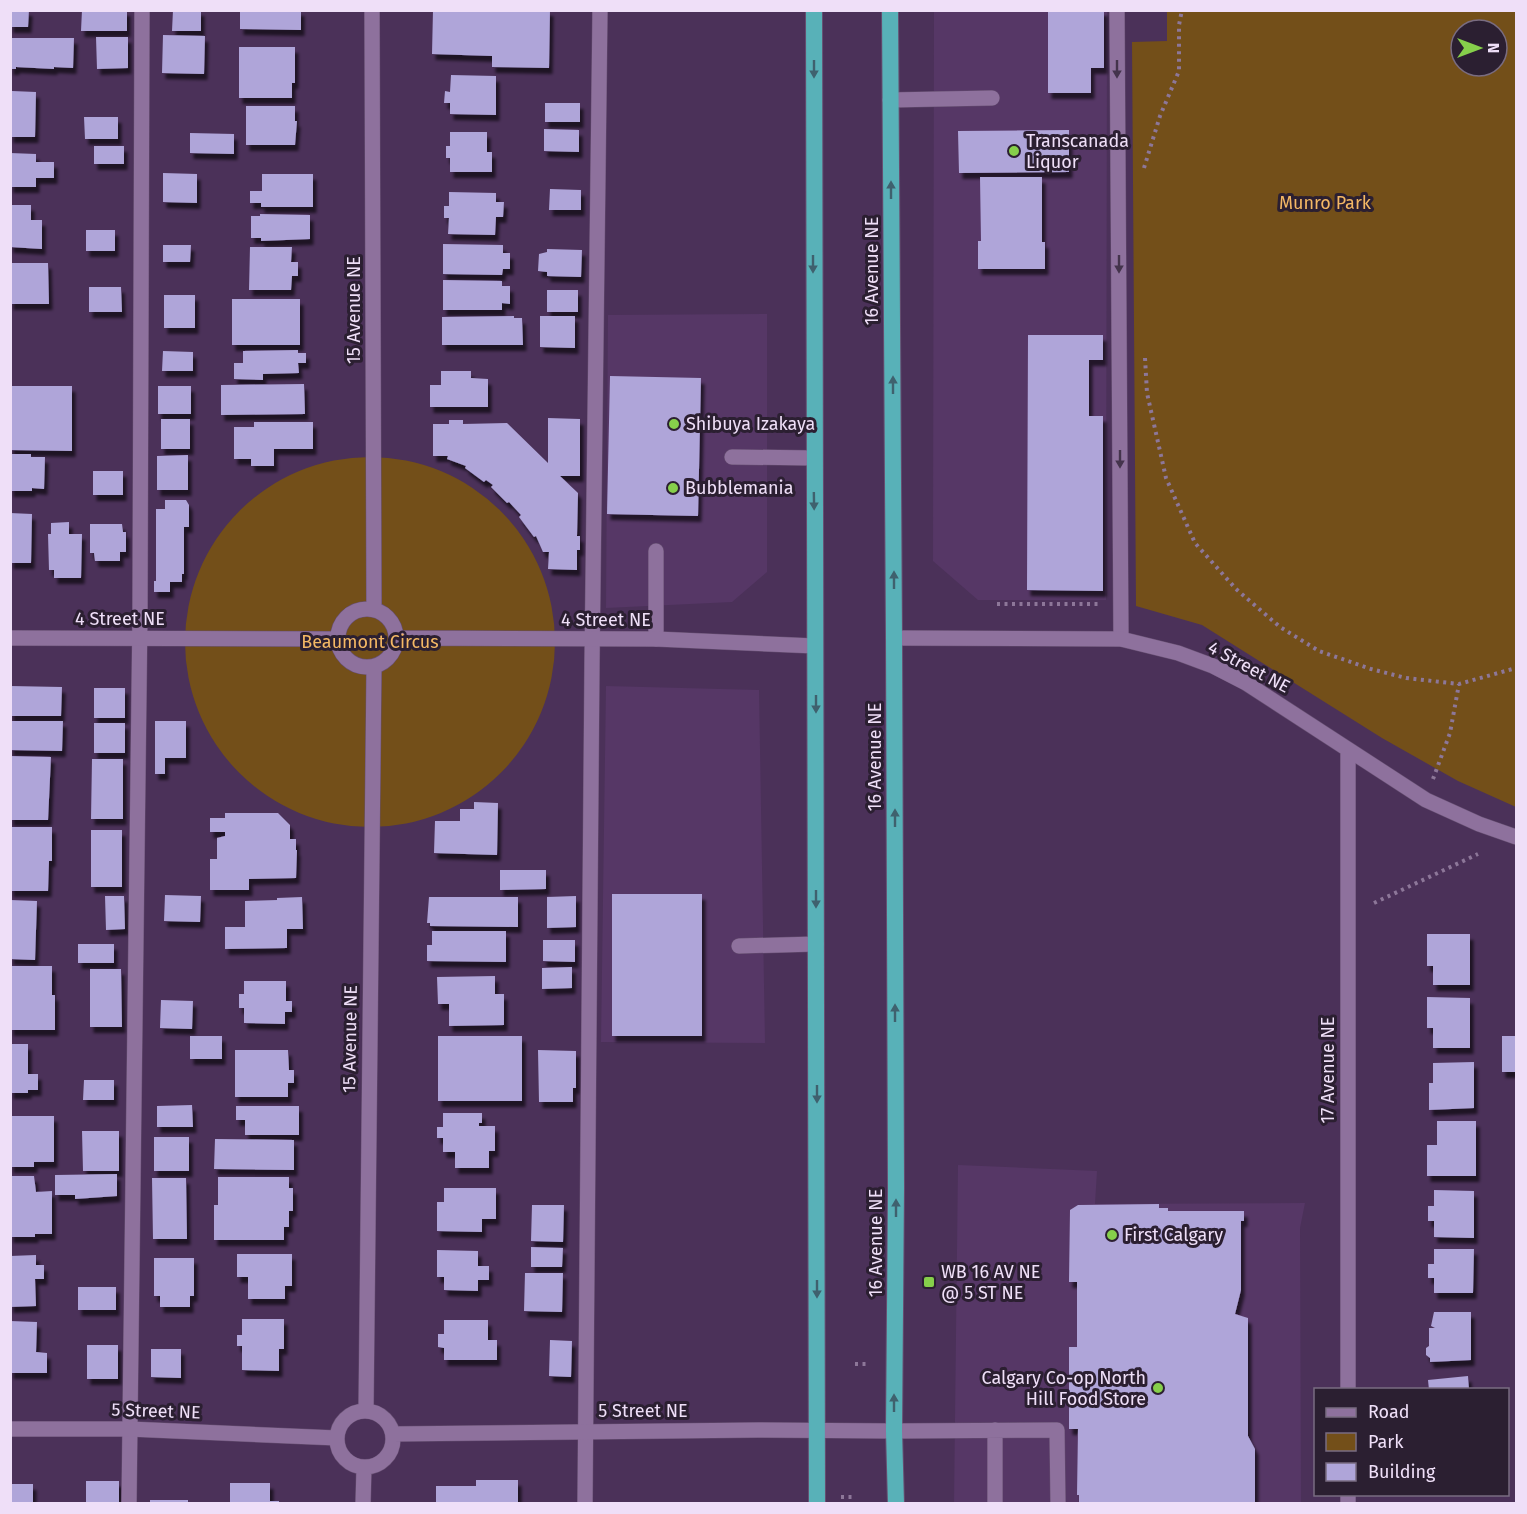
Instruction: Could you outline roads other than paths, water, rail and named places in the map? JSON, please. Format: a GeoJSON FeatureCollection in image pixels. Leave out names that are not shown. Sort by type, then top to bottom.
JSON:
{"type":"FeatureCollection","features":[{"type":"Feature","properties":{"kind":"highway"},"geometry":{"type":"LineString","coordinates":[[814,10],[813,458],[818,1503]]}},
{"type":"Feature","properties":{"kind":"highway","name":"16 Avenue NE"},"geometry":{"type":"LineString","coordinates":[[890,10],[896,1503]]}},
{"type":"Feature","properties":{"kind":"street"},"geometry":{"type":"LineString","coordinates":[[129,1503],[139,638],[141,10]]}},
{"type":"Feature","properties":{"kind":"street","name":"15 Avenue NE"},"geometry":{"type":"LineString","coordinates":[[372,10],[374,609]]}},
{"type":"Feature","properties":{"kind":"street"},"geometry":{"type":"LineString","coordinates":[[585,1503],[600,10]]}},
{"type":"Feature","properties":{"kind":"street"},"geometry":{"type":"LineString","coordinates":[[1117,10],[1121,639]]}},
{"type":"Feature","properties":{"kind":"street"},"geometry":{"type":"LineString","coordinates":[[890,100],[992,98]]}},
{"type":"Feature","properties":{"kind":"street"},"geometry":{"type":"LineString","coordinates":[[732,457],[813,458]]}},
{"type":"Feature","properties":{"kind":"street"},"geometry":{"type":"LineString","coordinates":[[656,551],[656,639]]}},
{"type":"Feature","properties":{"kind":"street"},"geometry":{"type":"LineString","coordinates":[[361,609],[374,609],[391,620],[397,638],[391,657],[374,667],[360,667],[349,661],[340,651],[338,639],[340,625],[349,615],[361,609]]}},
{"type":"Feature","properties":{"kind":"street","name":"4 Street NE"},"geometry":{"type":"LineString","coordinates":[[10,638],[338,639]]}},
{"type":"Feature","properties":{"kind":"street","name":"4 Street NE"},"geometry":{"type":"LineString","coordinates":[[397,638],[656,639],[815,646]]}},
{"type":"Feature","properties":{"kind":"street","name":"4 Street NE"},"geometry":{"type":"LineString","coordinates":[[894,638],[1121,639],[1178,653],[1213,666],[1246,683],[1426,801],[1516,837]]}},
{"type":"Feature","properties":{"kind":"street","name":"15 Avenue NE"},"geometry":{"type":"LineString","coordinates":[[366,1411],[374,667]]}},
{"type":"Feature","properties":{"kind":"street","name":"17 Avenue NE"},"geometry":{"type":"LineString","coordinates":[[1348,750],[1348,1388]]}},
{"type":"Feature","properties":{"kind":"street"},"geometry":{"type":"LineString","coordinates":[[739,946],[816,944]]}},
{"type":"Feature","properties":{"kind":"street"},"geometry":{"type":"LineString","coordinates":[[366,1411],[383,1418],[393,1434],[391,1451],[386,1458],[380,1463],[364,1467],[355,1466],[342,1455],[337,1438],[343,1422],[349,1416],[366,1411]]}},
{"type":"Feature","properties":{"kind":"street","name":"5 Street NE"},"geometry":{"type":"LineString","coordinates":[[10,1429],[129,1429],[337,1438]]}},
{"type":"Feature","properties":{"kind":"street"},"geometry":{"type":"LineString","coordinates":[[995,1430],[995,1503]]}},
{"type":"Feature","properties":{"kind":"street","name":"5 Street NE"},"geometry":{"type":"LineString","coordinates":[[393,1434],[586,1431],[1057,1430],[1058,1503]]}},
{"type":"Feature","properties":{"kind":"street"},"geometry":{"type":"LineString","coordinates":[[363,1503],[364,1467]]}},
{"type":"Feature","properties":{"kind":"place","name":"Transcanada Liquor"},"geometry":{"type":"Point","coordinates":[1014,151]}},
{"type":"Feature","properties":{"kind":"place","name":"Shibuya Izakaya"},"geometry":{"type":"Point","coordinates":[674,424]}},
{"type":"Feature","properties":{"kind":"place","name":"Bubblemania"},"geometry":{"type":"Point","coordinates":[673,488]}},
{"type":"Feature","properties":{"kind":"place","name":"First Calgary"},"geometry":{"type":"Point","coordinates":[1112,1235]}},
{"type":"Feature","properties":{"kind":"place","name":"WB 16 AV NE @ 5 ST NE"},"geometry":{"type":"Point","coordinates":[929,1282]}},
{"type":"Feature","properties":{"kind":"place","name":"Calgary Co-op North Hill Food Store"},"geometry":{"type":"Point","coordinates":[1158,1388]}},
{"type":"Feature","properties":{"kind":"park label","name":"Munro Park"},"geometry":{"type":"Point","coordinates":[1325,203]}},
{"type":"Feature","properties":{"kind":"park label","name":"Beaumont Circus"},"geometry":{"type":"Point","coordinates":[370,642]}}]}
